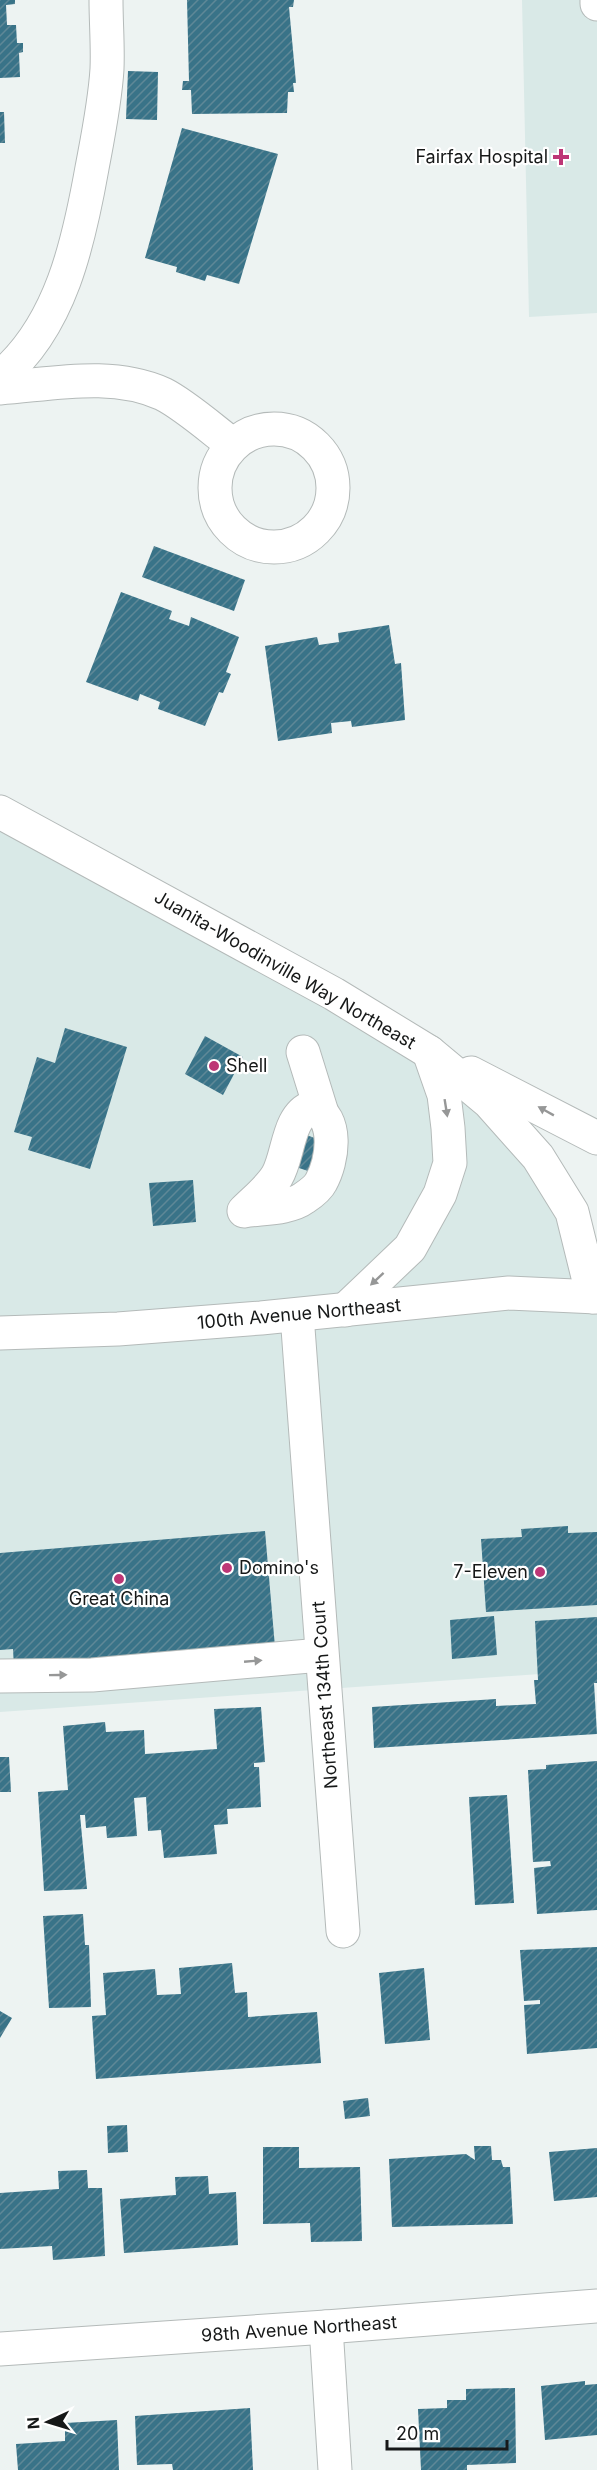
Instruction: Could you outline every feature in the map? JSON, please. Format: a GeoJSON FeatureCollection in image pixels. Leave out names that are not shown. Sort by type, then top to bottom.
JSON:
{"type":"FeatureCollection","features":[{"type":"Feature","properties":{"kind":"street"},"geometry":{"type":"LineString","coordinates":[[0,377],[17,363],[41,328],[65,280],[83,217],[97,142],[107,69],[106,0]]}},
{"type":"Feature","properties":{"kind":"street"},"geometry":{"type":"LineString","coordinates":[[0,388],[92,380],[132,382],[164,395],[233,445]]}},
{"type":"Feature","properties":{"kind":"street","name":"Juanita-Woodinville Way Northeast"},"geometry":{"type":"LineString","coordinates":[[0,812],[334,994],[429,1052],[489,1102],[538,1157],[572,1212],[595,1297]]}},
{"type":"Feature","properties":{"kind":"street"},"geometry":{"type":"LineString","coordinates":[[303,1052],[321,1110]]}},
{"type":"Feature","properties":{"kind":"street"},"geometry":{"type":"LineString","coordinates":[[429,1052],[597,1138]]}},
{"type":"Feature","properties":{"kind":"street"},"geometry":{"type":"LineString","coordinates":[[345,1310],[410,1248],[428,1219],[450,1163],[444,1095],[429,1052]]}},
{"type":"Feature","properties":{"kind":"street","name":"100th Avenue Northeast"},"geometry":{"type":"LineString","coordinates":[[0,1333],[118,1329],[297,1315],[509,1293],[595,1297]]}},
{"type":"Feature","properties":{"kind":"street","name":"Northeast 134th Court"},"geometry":{"type":"LineString","coordinates":[[297,1315],[343,1931]]}},
{"type":"Feature","properties":{"kind":"street"},"geometry":{"type":"LineString","coordinates":[[0,1676],[92,1675],[321,1655]]}},
{"type":"Feature","properties":{"kind":"street","name":"98th Avenue Northeast"},"geometry":{"type":"LineString","coordinates":[[0,2349],[597,2306]]}},
{"type":"Feature","properties":{"kind":"street"},"geometry":{"type":"LineString","coordinates":[[326,2327],[335,2470]]}},
{"type":"Feature","properties":{"kind":"shaded area","name":"Fairfax Hospital"},"geometry":{"type":"Polygon","coordinates":[[[522,0],[597,0],[597,313],[529,317],[522,0]]]}},
{"type":"Feature","properties":{"kind":"shaded area"},"geometry":{"type":"Polygon","coordinates":[[[0,812],[334,994],[538,1157],[597,1297],[597,1670],[0,1712],[0,812]]]}},
{"type":"Feature","properties":{"kind":"building"},"geometry":{"type":"Polygon","coordinates":[[[0,0],[15,0],[15,4],[6,5],[7,25],[16,25],[17,43],[23,43],[23,52],[19,53],[20,77],[0,78],[0,0]]]}},
{"type":"Feature","properties":{"kind":"building"},"geometry":{"type":"Polygon","coordinates":[[[187,0],[294,0],[293,7],[289,7],[296,83],[293,83],[294,92],[288,92],[287,113],[192,114],[191,90],[182,90],[183,81],[189,81],[187,0]]]}},
{"type":"Feature","properties":{"kind":"building"},"geometry":{"type":"Polygon","coordinates":[[[128,71],[158,72],[157,120],[126,119],[128,71]]]}},
{"type":"Feature","properties":{"kind":"building"},"geometry":{"type":"Polygon","coordinates":[[[0,112],[4,112],[5,143],[0,143],[0,112]]]}},
{"type":"Feature","properties":{"kind":"building"},"geometry":{"type":"Polygon","coordinates":[[[182,128],[278,154],[239,284],[207,275],[205,281],[176,272],[177,267],[145,258],[182,128]]]}},
{"type":"Feature","properties":{"kind":"building"},"geometry":{"type":"Polygon","coordinates":[[[154,546],[245,580],[234,611],[142,577],[154,546]]]}},
{"type":"Feature","properties":{"kind":"building"},"geometry":{"type":"Polygon","coordinates":[[[121,592],[172,611],[169,619],[189,626],[191,617],[239,637],[226,672],[231,674],[223,693],[219,692],[205,726],[158,709],[160,702],[140,694],[138,701],[86,682],[121,592]]]}},
{"type":"Feature","properties":{"kind":"building"},"geometry":{"type":"Polygon","coordinates":[[[389,625],[395,664],[401,663],[405,720],[352,727],[351,721],[331,723],[332,733],[278,741],[265,646],[317,637],[319,645],[339,642],[338,633],[389,625]]]}},
{"type":"Feature","properties":{"kind":"building"},"geometry":{"type":"Polygon","coordinates":[[[65,1028],[127,1047],[90,1169],[28,1150],[32,1137],[14,1132],[37,1057],[55,1063],[65,1028]]]}},
{"type":"Feature","properties":{"kind":"building","name":"Shell"},"geometry":{"type":"Polygon","coordinates":[[[205,1036],[243,1057],[223,1095],[185,1074],[205,1036]]]}},
{"type":"Feature","properties":{"kind":"building"},"geometry":{"type":"Polygon","coordinates":[[[303,1134],[321,1140],[311,1172],[293,1166],[303,1134]]]}},
{"type":"Feature","properties":{"kind":"building"},"geometry":{"type":"Polygon","coordinates":[[[193,1180],[196,1222],[153,1226],[149,1183],[193,1180]]]}},
{"type":"Feature","properties":{"kind":"building","name":"7-Eleven"},"geometry":{"type":"Polygon","coordinates":[[[568,1526],[568,1533],[597,1532],[597,1605],[486,1612],[481,1539],[522,1537],[521,1529],[568,1526]]]}},
{"type":"Feature","properties":{"kind":"building"},"geometry":{"type":"Polygon","coordinates":[[[265,1531],[275,1647],[14,1668],[13,1649],[0,1650],[0,1553],[265,1531]]]}},
{"type":"Feature","properties":{"kind":"building"},"geometry":{"type":"Polygon","coordinates":[[[494,1616],[497,1655],[452,1659],[450,1620],[494,1616]]]}},
{"type":"Feature","properties":{"kind":"building"},"geometry":{"type":"Polygon","coordinates":[[[597,1617],[597,1683],[594,1683],[597,1734],[374,1748],[372,1707],[496,1699],[496,1706],[536,1704],[534,1680],[538,1680],[535,1621],[597,1617]]]}},
{"type":"Feature","properties":{"kind":"building"},"geometry":{"type":"Polygon","coordinates":[[[261,1707],[265,1762],[254,1763],[254,1767],[259,1767],[261,1807],[227,1809],[228,1824],[214,1825],[217,1854],[164,1858],[161,1830],[148,1831],[146,1797],[134,1798],[137,1836],[107,1838],[106,1826],[86,1828],[85,1815],[80,1815],[87,1889],[44,1891],[38,1792],[68,1790],[63,1726],[105,1722],[106,1732],[144,1730],[145,1754],[217,1749],[214,1709],[261,1707]]]}},
{"type":"Feature","properties":{"kind":"building"},"geometry":{"type":"Polygon","coordinates":[[[0,1757],[9,1757],[11,1792],[0,1792],[0,1757]]]}},
{"type":"Feature","properties":{"kind":"building"},"geometry":{"type":"Polygon","coordinates":[[[597,1761],[597,1910],[537,1914],[534,1868],[551,1866],[550,1861],[533,1862],[528,1770],[546,1769],[546,1765],[597,1761]]]}},
{"type":"Feature","properties":{"kind":"building"},"geometry":{"type":"Polygon","coordinates":[[[507,1795],[514,1903],[475,1905],[469,1797],[507,1795]]]}},
{"type":"Feature","properties":{"kind":"building"},"geometry":{"type":"Polygon","coordinates":[[[83,1914],[85,1945],[89,1945],[91,2007],[49,2008],[43,1916],[83,1914]]]}},
{"type":"Feature","properties":{"kind":"building"},"geometry":{"type":"Polygon","coordinates":[[[597,1947],[597,2048],[527,2054],[524,2005],[540,2004],[540,2000],[524,2001],[520,1950],[597,1947]]]}},
{"type":"Feature","properties":{"kind":"building"},"geometry":{"type":"Polygon","coordinates":[[[232,1963],[235,1993],[247,1992],[248,2017],[317,2012],[321,2063],[96,2079],[92,2016],[106,2015],[103,1973],[155,1969],[157,1995],[181,1994],[179,1968],[232,1963]]]}},
{"type":"Feature","properties":{"kind":"building"},"geometry":{"type":"Polygon","coordinates":[[[424,1968],[430,2040],[385,2044],[379,1973],[424,1968]]]}},
{"type":"Feature","properties":{"kind":"building"},"geometry":{"type":"Polygon","coordinates":[[[0,2011],[12,2018],[0,2038],[0,2011]]]}},
{"type":"Feature","properties":{"kind":"building"},"geometry":{"type":"Polygon","coordinates":[[[368,2098],[370,2116],[345,2119],[343,2101],[368,2098]]]}},
{"type":"Feature","properties":{"kind":"building"},"geometry":{"type":"Polygon","coordinates":[[[127,2125],[128,2152],[108,2153],[107,2126],[127,2125]]]}},
{"type":"Feature","properties":{"kind":"building"},"geometry":{"type":"Polygon","coordinates":[[[474,2146],[491,2146],[492,2160],[501,2160],[503,2167],[510,2167],[513,2224],[392,2227],[389,2159],[466,2154],[475,2160],[474,2146]]]}},
{"type":"Feature","properties":{"kind":"building"},"geometry":{"type":"Polygon","coordinates":[[[263,2147],[299,2147],[299,2168],[360,2167],[362,2241],[311,2242],[310,2223],[263,2224],[263,2147]]]}},
{"type":"Feature","properties":{"kind":"building"},"geometry":{"type":"Polygon","coordinates":[[[597,2148],[597,2197],[554,2201],[549,2152],[597,2148]]]}},
{"type":"Feature","properties":{"kind":"building"},"geometry":{"type":"Polygon","coordinates":[[[87,2170],[88,2188],[102,2188],[105,2256],[53,2260],[52,2246],[0,2249],[0,2193],[59,2189],[58,2171],[87,2170]]]}},
{"type":"Feature","properties":{"kind":"building"},"geometry":{"type":"Polygon","coordinates":[[[208,2176],[209,2194],[236,2192],[238,2245],[124,2253],[120,2199],[176,2195],[175,2177],[208,2176]]]}},
{"type":"Feature","properties":{"kind":"building"},"geometry":{"type":"Polygon","coordinates":[[[585,2381],[585,2385],[597,2384],[597,2435],[545,2440],[541,2386],[585,2381]]]}},
{"type":"Feature","properties":{"kind":"building"},"geometry":{"type":"Polygon","coordinates":[[[515,2388],[516,2463],[467,2465],[467,2470],[421,2470],[418,2409],[447,2408],[447,2400],[466,2400],[466,2389],[515,2388]]]}},
{"type":"Feature","properties":{"kind":"building"},"geometry":{"type":"Polygon","coordinates":[[[250,2408],[253,2470],[173,2470],[172,2464],[137,2465],[135,2416],[250,2408]]]}},
{"type":"Feature","properties":{"kind":"building"},"geometry":{"type":"Polygon","coordinates":[[[117,2420],[119,2470],[18,2470],[16,2444],[65,2441],[65,2423],[117,2420]]]}},
{"type":"Feature","properties":{"kind":"place","name":"Fairfax Hospital"},"geometry":{"type":"Point","coordinates":[561,157]}},
{"type":"Feature","properties":{"kind":"place","name":"Shell"},"geometry":{"type":"Point","coordinates":[214,1066]}},
{"type":"Feature","properties":{"kind":"place","name":"Domino's"},"geometry":{"type":"Point","coordinates":[227,1568]}},
{"type":"Feature","properties":{"kind":"place","name":"7-Eleven"},"geometry":{"type":"Point","coordinates":[540,1572]}},
{"type":"Feature","properties":{"kind":"place","name":"Great China"},"geometry":{"type":"Point","coordinates":[119,1579]}}]}
